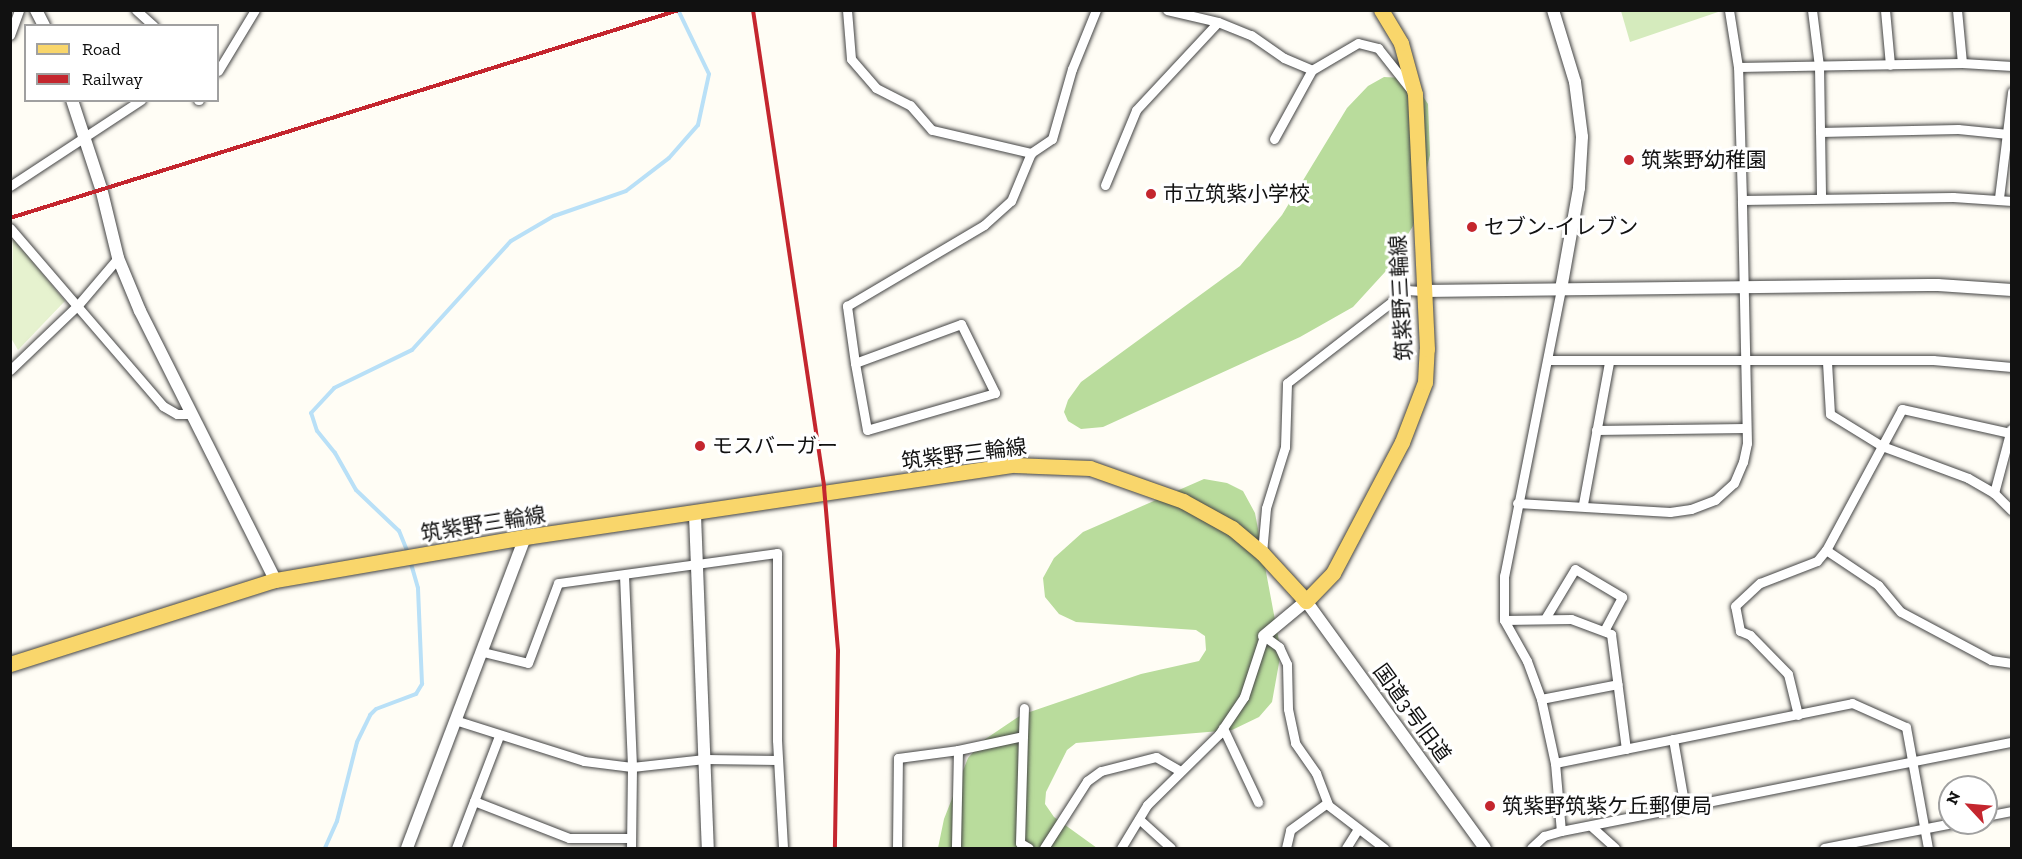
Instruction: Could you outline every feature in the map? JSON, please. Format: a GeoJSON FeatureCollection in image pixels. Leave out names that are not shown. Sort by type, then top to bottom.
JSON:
{"type":"FeatureCollection","features":[{"type":"Feature","properties":{"kind":"main road","name":"筑紫野三輪線"},"geometry":{"type":"LineString","coordinates":[[10,664],[275,580],[525,537],[695,515],[1015,465],[1090,468],[1183,501],[1232,528],[1262,553],[1306,602],[1333,573],[1415,413],[1425,382],[1415,94],[1401,43],[1381,10]]}},
{"type":"Feature","properties":{"kind":"street"},"geometry":{"type":"LineString","coordinates":[[10,35],[19,10]]}},
{"type":"Feature","properties":{"kind":"street"},"geometry":{"type":"LineString","coordinates":[[36,10],[43,24]]}},
{"type":"Feature","properties":{"kind":"street"},"geometry":{"type":"LineString","coordinates":[[136,10],[152,24]]}},
{"type":"Feature","properties":{"kind":"street"},"geometry":{"type":"LineString","coordinates":[[219,69],[255,10]]}},
{"type":"Feature","properties":{"kind":"street"},"geometry":{"type":"LineString","coordinates":[[847,10],[851,59],[876,88],[910,105],[932,130],[1031,153]]}},
{"type":"Feature","properties":{"kind":"street"},"geometry":{"type":"LineString","coordinates":[[855,363],[961,324],[995,393],[867,429],[855,363],[847,306],[984,225],[1011,201],[1031,153],[1052,139],[1071,69],[1096,10]]}},
{"type":"Feature","properties":{"kind":"street"},"geometry":{"type":"LineString","coordinates":[[1167,10],[1218,22],[1251,35],[1284,58],[1312,70]]}},
{"type":"Feature","properties":{"kind":"street"},"geometry":{"type":"LineString","coordinates":[[1553,10],[1575,82],[1582,137],[1579,188],[1549,360],[1517,503],[1504,576],[1504,620],[1527,661],[1541,699],[1555,763],[1561,831]]}},
{"type":"Feature","properties":{"kind":"street"},"geometry":{"type":"LineString","coordinates":[[1517,503],[1583,504],[1670,512],[1715,500],[1734,483],[1743,462],[1745,360],[1738,67],[1728,10]]}},
{"type":"Feature","properties":{"kind":"street"},"geometry":{"type":"LineString","coordinates":[[1812,10],[1819,66],[1821,197]]}},
{"type":"Feature","properties":{"kind":"street"},"geometry":{"type":"LineString","coordinates":[[1885,10],[1890,65]]}},
{"type":"Feature","properties":{"kind":"street"},"geometry":{"type":"LineString","coordinates":[[1957,10],[1962,63]]}},
{"type":"Feature","properties":{"kind":"street"},"geometry":{"type":"LineString","coordinates":[[1105,184],[1136,110],[1218,22]]}},
{"type":"Feature","properties":{"kind":"street"},"geometry":{"type":"LineString","coordinates":[[1274,139],[1312,70],[1358,43],[1378,48],[1415,94]]}},
{"type":"Feature","properties":{"kind":"street"},"geometry":{"type":"LineString","coordinates":[[1738,67],[1962,63],[2012,66]]}},
{"type":"Feature","properties":{"kind":"street"},"geometry":{"type":"LineString","coordinates":[[1999,198],[2012,92]]}},
{"type":"Feature","properties":{"kind":"street"},"geometry":{"type":"LineString","coordinates":[[73,102],[118,258],[192,414],[275,580]]}},
{"type":"Feature","properties":{"kind":"street"},"geometry":{"type":"LineString","coordinates":[[10,186],[138,102]]}},
{"type":"Feature","properties":{"kind":"street"},"geometry":{"type":"LineString","coordinates":[[1820,132],[1958,129],[2008,134]]}},
{"type":"Feature","properties":{"kind":"street"},"geometry":{"type":"LineString","coordinates":[[1742,200],[1821,197],[1999,198],[2012,201]]}},
{"type":"Feature","properties":{"kind":"street"},"geometry":{"type":"LineString","coordinates":[[10,228],[163,406],[177,414],[192,414]]}},
{"type":"Feature","properties":{"kind":"street"},"geometry":{"type":"LineString","coordinates":[[10,370],[78,305],[118,258]]}},
{"type":"Feature","properties":{"kind":"street"},"geometry":{"type":"LineString","coordinates":[[1262,553],[1266,508],[1285,447],[1287,383],[1407,290],[1938,285],[2012,290]]}},
{"type":"Feature","properties":{"kind":"street"},"geometry":{"type":"LineString","coordinates":[[1549,360],[1609,362],[1933,360],[2012,367]]}},
{"type":"Feature","properties":{"kind":"street"},"geometry":{"type":"LineString","coordinates":[[1583,504],[1609,362]]}},
{"type":"Feature","properties":{"kind":"street"},"geometry":{"type":"LineString","coordinates":[[1827,362],[1830,414],[1882,446],[1968,478],[1994,494],[2012,511]]}},
{"type":"Feature","properties":{"kind":"street"},"geometry":{"type":"LineString","coordinates":[[1798,714],[1788,674],[1750,635],[1740,631],[1734,606],[1760,584],[1816,561],[1826,550],[1902,410],[2011,431],[1994,494]]}},
{"type":"Feature","properties":{"kind":"street"},"geometry":{"type":"LineString","coordinates":[[1596,430],[1745,428]]}},
{"type":"Feature","properties":{"kind":"street"},"geometry":{"type":"LineString","coordinates":[[695,515],[708,849]]}},
{"type":"Feature","properties":{"kind":"street"},"geometry":{"type":"LineString","coordinates":[[407,849],[458,721],[525,537]]}},
{"type":"Feature","properties":{"kind":"street"},"geometry":{"type":"LineString","coordinates":[[1826,550],[1878,585],[1901,612],[1991,660],[2012,663]]}},
{"type":"Feature","properties":{"kind":"street"},"geometry":{"type":"LineString","coordinates":[[483,652],[528,663],[558,583],[624,575],[697,562],[777,553],[777,760],[783,849]]}},
{"type":"Feature","properties":{"kind":"street"},"geometry":{"type":"LineString","coordinates":[[1546,617],[1575,569],[1622,597],[1604,631]]}},
{"type":"Feature","properties":{"kind":"street"},"geometry":{"type":"LineString","coordinates":[[624,575],[632,767],[632,849]]}},
{"type":"Feature","properties":{"kind":"street"},"geometry":{"type":"LineString","coordinates":[[1121,849],[1139,819],[1180,771],[1223,728],[1244,697],[1264,636],[1306,602]]}},
{"type":"Feature","properties":{"kind":"street","name":"国道3号旧道"},"geometry":{"type":"LineString","coordinates":[[1306,602],[1485,849]]}},
{"type":"Feature","properties":{"kind":"street"},"geometry":{"type":"LineString","coordinates":[[1504,620],[1546,617],[1571,619],[1611,634],[1626,749]]}},
{"type":"Feature","properties":{"kind":"street"},"geometry":{"type":"LineString","coordinates":[[1264,636],[1279,647],[1287,664],[1288,709],[1295,743],[1316,773],[1327,803],[1384,849]]}},
{"type":"Feature","properties":{"kind":"street"},"geometry":{"type":"LineString","coordinates":[[1541,699],[1618,684]]}},
{"type":"Feature","properties":{"kind":"street"},"geometry":{"type":"LineString","coordinates":[[1555,763],[1852,704],[1906,727],[1928,849]]}},
{"type":"Feature","properties":{"kind":"street"},"geometry":{"type":"LineString","coordinates":[[1024,708],[1020,843],[1029,849]]}},
{"type":"Feature","properties":{"kind":"street"},"geometry":{"type":"LineString","coordinates":[[458,721],[499,736],[584,761],[632,767],[705,759],[777,760]]}},
{"type":"Feature","properties":{"kind":"street"},"geometry":{"type":"LineString","coordinates":[[1223,728],[1258,802]]}},
{"type":"Feature","properties":{"kind":"street"},"geometry":{"type":"LineString","coordinates":[[456,849],[499,736]]}},
{"type":"Feature","properties":{"kind":"street"},"geometry":{"type":"LineString","coordinates":[[897,849],[898,758],[958,750],[1023,736]]}},
{"type":"Feature","properties":{"kind":"street"},"geometry":{"type":"LineString","coordinates":[[1672,740],[1685,808]]}},
{"type":"Feature","properties":{"kind":"street"},"geometry":{"type":"LineString","coordinates":[[1531,849],[1544,836],[1561,831],[1592,827],[2012,742]]}},
{"type":"Feature","properties":{"kind":"street"},"geometry":{"type":"LineString","coordinates":[[956,849],[958,750]]}},
{"type":"Feature","properties":{"kind":"street"},"geometry":{"type":"LineString","coordinates":[[1044,849],[1087,781],[1101,771],[1156,757],[1180,771]]}},
{"type":"Feature","properties":{"kind":"street"},"geometry":{"type":"LineString","coordinates":[[474,801],[569,838],[631,838]]}},
{"type":"Feature","properties":{"kind":"street"},"geometry":{"type":"LineString","coordinates":[[1286,849],[1290,830],[1327,803]]}},
{"type":"Feature","properties":{"kind":"street"},"geometry":{"type":"LineString","coordinates":[[1139,819],[1171,849]]}},
{"type":"Feature","properties":{"kind":"street"},"geometry":{"type":"LineString","coordinates":[[1824,849],[1938,826]]}},
{"type":"Feature","properties":{"kind":"street"},"geometry":{"type":"LineString","coordinates":[[1592,827],[1615,849]]}},
{"type":"Feature","properties":{"kind":"street"},"geometry":{"type":"LineString","coordinates":[[1346,849],[1358,829]]}},
{"type":"Feature","properties":{"kind":"green space"},"geometry":{"type":"Polygon","coordinates":[[[1621,10],[1721,11],[1630,42],[1621,10]]]}},
{"type":"Feature","properties":{"kind":"green space"},"geometry":{"type":"Polygon","coordinates":[[[1384,77],[1403,78],[1416,86],[1428,104],[1430,155],[1413,226],[1385,272],[1353,307],[1300,337],[1103,427],[1081,429],[1068,421],[1064,412],[1068,400],[1081,382],[1240,266],[1282,215],[1347,108],[1368,86],[1384,77]]]}},
{"type":"Feature","properties":{"kind":"green space"},"geometry":{"type":"Polygon","coordinates":[[[13,238],[65,301],[18,350],[11,338],[13,238]]]}},
{"type":"Feature","properties":{"kind":"green space"},"geometry":{"type":"Polygon","coordinates":[[[1204,479],[1227,483],[1243,491],[1255,513],[1281,652],[1272,702],[1259,717],[1232,730],[1076,743],[1067,750],[1046,792],[1045,804],[1054,817],[1097,848],[938,848],[944,819],[968,758],[984,740],[1021,715],[1141,674],[1199,661],[1206,650],[1205,636],[1196,630],[1076,622],[1059,614],[1045,597],[1043,578],[1054,558],[1083,532],[1204,479]]]}},
{"type":"Feature","properties":{"kind":"waterway"},"geometry":{"type":"LineString","coordinates":[[408,553],[399,531],[356,490],[335,453],[317,431],[311,413],[334,388],[412,350],[511,241],[554,216],[626,191],[669,158],[698,125],[709,74],[678,10]]}},
{"type":"Feature","properties":{"kind":"waterway"},"geometry":{"type":"LineString","coordinates":[[325,848],[337,821],[357,742],[370,715],[376,709],[416,694],[422,684],[418,588],[410,560]]}},
{"type":"Feature","properties":{"kind":"railway"},"geometry":{"type":"LineString","coordinates":[[10,218],[679,10]]}},
{"type":"Feature","properties":{"kind":"railway"},"geometry":{"type":"LineString","coordinates":[[753,10],[824,487],[838,651],[835,848]]}},
{"type":"Feature","properties":{"kind":"place","name":"筑紫野幼稚園"},"geometry":{"type":"Point","coordinates":[1629,160]}},
{"type":"Feature","properties":{"kind":"place","name":"市立筑紫小学校"},"geometry":{"type":"Point","coordinates":[1151,194]}},
{"type":"Feature","properties":{"kind":"place","name":"セブン-イレブン"},"geometry":{"type":"Point","coordinates":[1472,227]}},
{"type":"Feature","properties":{"kind":"place","name":"モスバーガー"},"geometry":{"type":"Point","coordinates":[700,446]}},
{"type":"Feature","properties":{"kind":"place","name":"筑紫野筑紫ケ丘郵便局"},"geometry":{"type":"Point","coordinates":[1490,806]}}]}
